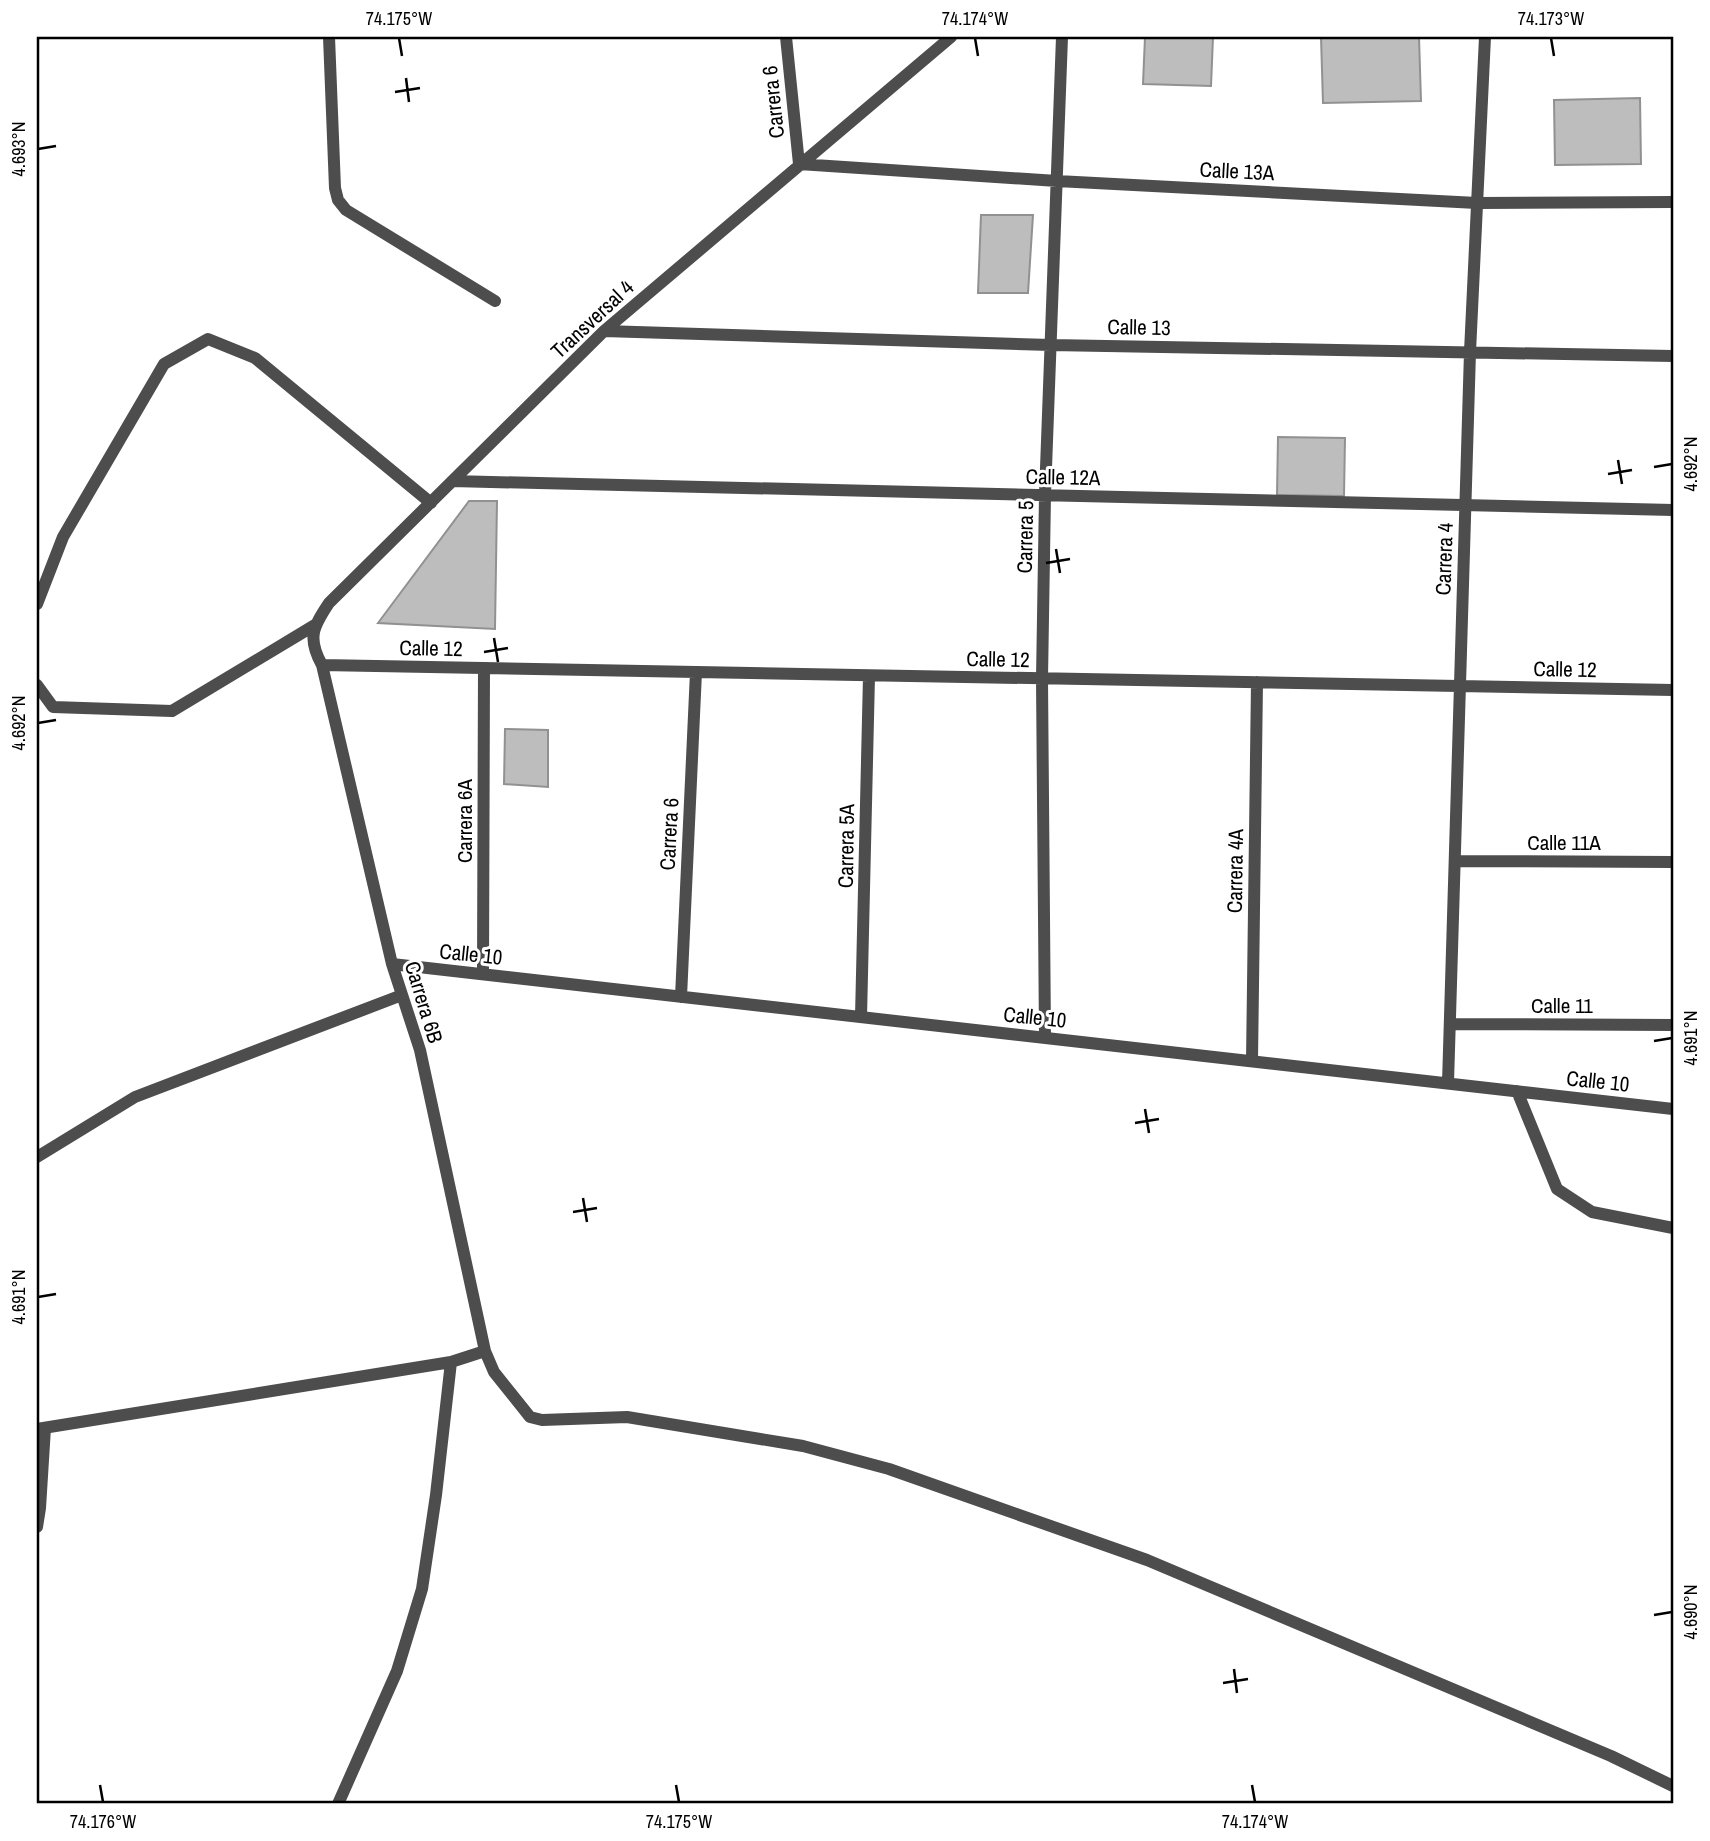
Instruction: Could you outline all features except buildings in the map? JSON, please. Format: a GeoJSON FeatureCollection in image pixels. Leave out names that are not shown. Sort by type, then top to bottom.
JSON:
{"type":"FeatureCollection","features":[{"type":"Feature","properties":{"kind":"street"},"geometry":{"type":"LineString","coordinates":[[329,37],[335,188],[338,200],[346,210],[495,301]]}},
{"type":"Feature","properties":{"kind":"street","name":"Carrera 6"},"geometry":{"type":"LineString","coordinates":[[786,37],[799,164]]}},
{"type":"Feature","properties":{"kind":"street","name":"Transversal 4"},"geometry":{"type":"LineString","coordinates":[[315,625],[328,603],[604,331],[951,37]]}},
{"type":"Feature","properties":{"kind":"street","name":"Carrera 5"},"geometry":{"type":"LineString","coordinates":[[1045,1037],[1042,679],[1045,495],[1062,37]]}},
{"type":"Feature","properties":{"kind":"street","name":"Carrera 4"},"geometry":{"type":"LineString","coordinates":[[1448,1083],[1470,352],[1485,37]]}},
{"type":"Feature","properties":{"kind":"street","name":"Calle 13A"},"geometry":{"type":"LineString","coordinates":[[799,164],[1057,181],[1476,203],[1673,202]]}},
{"type":"Feature","properties":{"kind":"street","name":"Calle 13"},"geometry":{"type":"LineString","coordinates":[[604,331],[1051,345],[1673,356]]}},
{"type":"Feature","properties":{"kind":"street"},"geometry":{"type":"LineString","coordinates":[[37,604],[64,537],[164,364],[208,339],[255,358],[431,503]]}},
{"type":"Feature","properties":{"kind":"street","name":"Calle 12A"},"geometry":{"type":"LineString","coordinates":[[452,481],[1673,510]]}},
{"type":"Feature","properties":{"kind":"street"},"geometry":{"type":"LineString","coordinates":[[315,625],[314,650],[322,665]]}},
{"type":"Feature","properties":{"kind":"street"},"geometry":{"type":"LineString","coordinates":[[37,685],[53,707],[172,711],[315,625]]}},
{"type":"Feature","properties":{"kind":"street","name":"Calle 12"},"geometry":{"type":"LineString","coordinates":[[322,665],[1673,690]]}},
{"type":"Feature","properties":{"kind":"street","name":"Carrera 6B"},"geometry":{"type":"LineString","coordinates":[[322,665],[391,964],[419,1050],[485,1351],[494,1372],[530,1417],[542,1420],[627,1417],[803,1446],[889,1469],[1147,1560],[1599,1751],[1673,1786]]}},
{"type":"Feature","properties":{"kind":"street","name":"Carrera 6A"},"geometry":{"type":"LineString","coordinates":[[483,974],[484,668]]}},
{"type":"Feature","properties":{"kind":"street","name":"Carrera 6"},"geometry":{"type":"LineString","coordinates":[[681,997],[696,672]]}},
{"type":"Feature","properties":{"kind":"street","name":"Carrera 5A"},"geometry":{"type":"LineString","coordinates":[[861,1017],[869,676]]}},
{"type":"Feature","properties":{"kind":"street","name":"Carrera 4A"},"geometry":{"type":"LineString","coordinates":[[1252,1061],[1257,682]]}},
{"type":"Feature","properties":{"kind":"street","name":"Calle 11A"},"geometry":{"type":"LineString","coordinates":[[1455,861],[1673,862]]}},
{"type":"Feature","properties":{"kind":"street","name":"Calle 10"},"geometry":{"type":"LineString","coordinates":[[391,964],[1673,1109]]}},
{"type":"Feature","properties":{"kind":"street"},"geometry":{"type":"LineString","coordinates":[[37,1157],[135,1097],[402,995]]}},
{"type":"Feature","properties":{"kind":"street","name":"Calle 11"},"geometry":{"type":"LineString","coordinates":[[1450,1024],[1673,1025]]}},
{"type":"Feature","properties":{"kind":"street"},"geometry":{"type":"LineString","coordinates":[[1517,1091],[1557,1189],[1591,1212],[1673,1228]]}},
{"type":"Feature","properties":{"kind":"street"},"geometry":{"type":"LineString","coordinates":[[37,1527],[40,1508],[41,1429],[451,1362],[485,1351]]}},
{"type":"Feature","properties":{"kind":"street"},"geometry":{"type":"LineString","coordinates":[[338,1804],[397,1671],[422,1588],[451,1362]]}}]}
